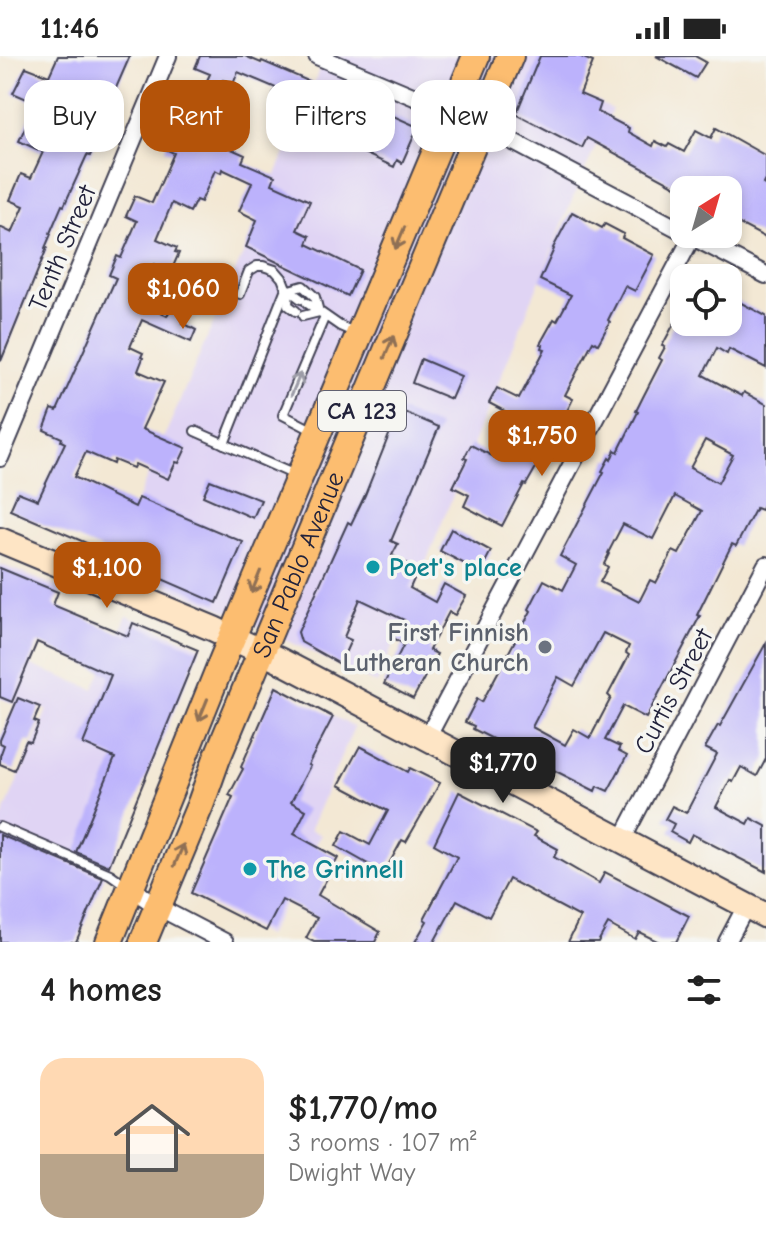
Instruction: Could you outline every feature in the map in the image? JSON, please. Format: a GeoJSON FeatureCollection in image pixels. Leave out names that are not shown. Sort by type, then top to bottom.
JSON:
{"type":"FeatureCollection","features":[{"type":"Feature","properties":{"kind":"main road","name":"San Pablo Avenue"},"geometry":{"type":"LineString","coordinates":[[466,80],[476,56]]}},
{"type":"Feature","properties":{"kind":"main road","name":"San Pablo Avenue"},"geometry":{"type":"LineString","coordinates":[[500,80],[510,56]]}},
{"type":"Feature","properties":{"kind":"main road","name":"San Pablo Avenue"},"geometry":{"type":"LineString","coordinates":[[109,942],[436,152]]}},
{"type":"Feature","properties":{"kind":"main road","name":"San Pablo Avenue"},"geometry":{"type":"LineString","coordinates":[[143,942],[471,152]]}},
{"type":"Feature","properties":{"kind":"street","name":"Tenth Street"},"geometry":{"type":"LineString","coordinates":[[0,458],[168,56]]}},
{"type":"Feature","properties":{"kind":"street"},"geometry":{"type":"LineString","coordinates":[[317,56],[411,96]]}},
{"type":"Feature","properties":{"kind":"street"},"geometry":{"type":"LineString","coordinates":[[516,145],[670,225]]}},
{"type":"Feature","properties":{"kind":"street"},"geometry":{"type":"LineString","coordinates":[[427,738],[681,248]]}},
{"type":"Feature","properties":{"kind":"street"},"geometry":{"type":"LineString","coordinates":[[715,248],[766,275]]}},
{"type":"Feature","properties":{"kind":"street"},"geometry":{"type":"LineString","coordinates":[[0,540],[262,652],[756,911],[727,942]]}},
{"type":"Feature","properties":{"kind":"street","name":"Curtis Street"},"geometry":{"type":"LineString","coordinates":[[622,840],[766,565]]}},
{"type":"Feature","properties":{"kind":"street"},"geometry":{"type":"LineString","coordinates":[[131,888],[158,907],[225,942]]}},
{"type":"Feature","properties":{"kind":"lane"},"geometry":{"type":"LineString","coordinates":[[240,294],[249,271],[263,266],[275,270],[282,278],[287,289],[288,305],[299,313],[322,314]]}},
{"type":"Feature","properties":{"kind":"lane"},"geometry":{"type":"LineString","coordinates":[[287,289],[303,286],[315,297],[322,314],[283,415],[318,433]]}},
{"type":"Feature","properties":{"kind":"lane"},"geometry":{"type":"LineString","coordinates":[[287,289],[340,326],[360,335]]}},
{"type":"Feature","properties":{"kind":"lane"},"geometry":{"type":"LineString","coordinates":[[224,444],[287,289]]}},
{"type":"Feature","properties":{"kind":"lane"},"geometry":{"type":"LineString","coordinates":[[195,431],[300,476]]}},
{"type":"Feature","properties":{"kind":"lane"},"geometry":{"type":"LineString","coordinates":[[0,827],[110,874],[131,888]]}},
{"type":"Feature","properties":{"kind":"shaded area"},"geometry":{"type":"Polygon","coordinates":[[[323,56],[541,56],[533,76],[612,109],[572,200],[377,684],[220,608],[110,563],[285,152],[395,152],[395,80],[315,80],[323,56]]]}},
{"type":"Feature","properties":{"kind":"shaded area"},"geometry":{"type":"Polygon","coordinates":[[[0,564],[62,589],[30,665],[94,689],[127,616],[201,647],[77,942],[0,942],[0,823],[47,710],[17,697],[14,703],[0,698],[0,564]]]}},
{"type":"Feature","properties":{"kind":"shaded area"},"geometry":{"type":"Polygon","coordinates":[[[275,685],[354,727],[310,829],[321,835],[267,936],[188,894],[275,685]]]}},
{"type":"Feature","properties":{"kind":"building"},"geometry":{"type":"Polygon","coordinates":[[[58,56],[130,56],[120,80],[24,80],[24,98],[13,93],[26,67],[49,76],[58,56]]]}},
{"type":"Feature","properties":{"kind":"building"},"geometry":{"type":"Polygon","coordinates":[[[200,56],[245,56],[306,80],[266,80],[266,84],[238,72],[235,80],[207,80],[210,74],[195,68],[200,56]]]}},
{"type":"Feature","properties":{"kind":"building"},"geometry":{"type":"Polygon","coordinates":[[[540,56],[579,56],[593,62],[580,94],[601,103],[598,112],[629,128],[628,132],[653,146],[655,141],[684,152],[696,130],[711,138],[716,128],[766,156],[763,184],[766,186],[766,238],[742,225],[742,176],[670,176],[670,183],[587,138],[582,148],[516,114],[540,56]]]}},
{"type":"Feature","properties":{"kind":"building"},"geometry":{"type":"Polygon","coordinates":[[[656,56],[695,56],[706,62],[696,78],[656,56]]]}},
{"type":"Feature","properties":{"kind":"building"},"geometry":{"type":"Polygon","coordinates":[[[395,117],[411,124],[411,143],[402,163],[397,160],[394,167],[361,152],[395,152],[395,117]]]}},
{"type":"Feature","properties":{"kind":"building"},"geometry":{"type":"Polygon","coordinates":[[[43,152],[92,152],[90,156],[87,155],[62,205],[1,361],[0,227],[12,233],[24,206],[10,200],[21,174],[31,178],[43,152]]]}},
{"type":"Feature","properties":{"kind":"building"},"geometry":{"type":"Polygon","coordinates":[[[172,152],[238,152],[245,155],[242,162],[275,176],[272,184],[310,201],[297,230],[310,236],[307,244],[360,270],[348,296],[246,247],[257,220],[239,211],[252,183],[222,169],[221,173],[215,170],[201,202],[196,200],[190,212],[172,203],[157,239],[177,248],[175,252],[179,253],[172,269],[154,264],[138,302],[167,316],[171,308],[187,315],[183,323],[196,330],[191,342],[142,320],[130,347],[143,353],[138,371],[164,382],[142,429],[186,448],[168,479],[135,464],[133,468],[114,460],[113,464],[86,452],[74,477],[135,507],[139,498],[243,542],[217,603],[10,510],[18,492],[38,500],[65,443],[61,441],[62,438],[44,430],[52,409],[57,411],[116,278],[109,275],[117,256],[121,258],[137,221],[126,216],[135,196],[152,203],[174,153],[172,152]]]}},
{"type":"Feature","properties":{"kind":"building"},"geometry":{"type":"Polygon","coordinates":[[[572,212],[602,228],[605,224],[624,234],[622,238],[654,255],[635,291],[625,286],[598,344],[593,341],[565,395],[573,399],[502,526],[464,506],[469,495],[453,487],[471,445],[494,457],[514,416],[489,403],[497,388],[519,399],[545,349],[540,344],[571,295],[540,280],[572,212]]]}},
{"type":"Feature","properties":{"kind":"building"},"geometry":{"type":"Polygon","coordinates":[[[742,303],[766,316],[766,368],[729,349],[727,354],[717,348],[703,375],[742,396],[744,392],[766,404],[766,500],[761,510],[756,508],[736,546],[732,544],[697,615],[700,616],[646,718],[623,706],[605,740],[620,747],[618,751],[627,756],[608,791],[597,786],[595,791],[473,729],[474,726],[465,722],[477,699],[482,702],[531,611],[529,609],[544,580],[563,590],[576,565],[560,556],[609,458],[611,460],[615,450],[618,452],[638,412],[662,360],[659,358],[665,347],[662,346],[670,331],[670,336],[742,336],[742,303]],[[705,440],[690,468],[718,483],[733,455],[705,440]],[[675,496],[653,539],[623,524],[608,553],[604,564],[608,567],[600,582],[639,602],[650,580],[656,583],[673,551],[679,554],[702,511],[675,496]],[[603,633],[574,686],[558,677],[532,727],[565,745],[574,729],[590,738],[629,655],[626,653],[629,646],[603,633]]]}},
{"type":"Feature","properties":{"kind":"building"},"geometry":{"type":"Polygon","coordinates":[[[421,359],[461,376],[451,399],[412,383],[421,359]]]}},
{"type":"Feature","properties":{"kind":"building"},"geometry":{"type":"Polygon","coordinates":[[[399,410],[439,427],[391,541],[398,544],[392,555],[418,570],[410,588],[435,602],[444,584],[466,596],[455,615],[449,612],[429,650],[437,654],[413,699],[384,684],[404,644],[393,638],[404,620],[360,599],[344,637],[351,640],[340,664],[301,642],[298,632],[348,522],[351,524],[365,495],[399,410]]]}},
{"type":"Feature","properties":{"kind":"building"},"geometry":{"type":"Polygon","coordinates":[[[210,480],[261,500],[253,518],[203,496],[210,480]]]}},
{"type":"Feature","properties":{"kind":"building"},"geometry":{"type":"Polygon","coordinates":[[[451,529],[491,551],[480,572],[440,551],[451,529]]]}},
{"type":"Feature","properties":{"kind":"building"},"geometry":{"type":"Polygon","coordinates":[[[0,568],[58,592],[53,605],[89,620],[128,636],[133,623],[198,650],[109,866],[76,852],[115,758],[83,744],[111,675],[37,642],[12,702],[0,697],[0,568]]]}},
{"type":"Feature","properties":{"kind":"building"},"geometry":{"type":"Polygon","coordinates":[[[766,643],[766,759],[757,776],[741,767],[733,782],[730,780],[716,807],[748,824],[751,818],[766,826],[766,872],[692,834],[688,842],[670,832],[674,824],[665,819],[672,806],[686,813],[717,754],[705,748],[766,643]]]}},
{"type":"Feature","properties":{"kind":"building"},"geometry":{"type":"Polygon","coordinates":[[[276,687],[333,717],[291,802],[306,810],[294,834],[338,858],[318,895],[380,932],[375,942],[314,942],[306,938],[317,918],[282,900],[266,931],[191,893],[276,687]]]}},
{"type":"Feature","properties":{"kind":"building"},"geometry":{"type":"Polygon","coordinates":[[[18,698],[40,707],[34,721],[39,723],[31,742],[26,741],[14,770],[0,764],[4,745],[0,740],[18,698]]]}},
{"type":"Feature","properties":{"kind":"building"},"geometry":{"type":"Polygon","coordinates":[[[360,746],[408,772],[410,768],[440,783],[384,873],[336,846],[344,831],[370,845],[388,811],[339,785],[360,746]]]}},
{"type":"Feature","properties":{"kind":"building"},"geometry":{"type":"Polygon","coordinates":[[[459,792],[537,832],[534,836],[558,849],[554,857],[599,883],[605,872],[689,916],[676,942],[659,942],[639,932],[635,939],[608,924],[598,942],[568,942],[580,917],[509,879],[489,917],[457,900],[434,942],[415,942],[457,857],[434,844],[459,792]]]}},
{"type":"Feature","properties":{"kind":"building"},"geometry":{"type":"Polygon","coordinates":[[[0,835],[103,878],[76,942],[0,942],[0,835]]]}},
{"type":"Feature","properties":{"kind":"place","name":"Poet's place"},"geometry":{"type":"Point","coordinates":[373,567]}},
{"type":"Feature","properties":{"kind":"place","name":"First Finnish Lutheran Church"},"geometry":{"type":"Point","coordinates":[545,647]}},
{"type":"Feature","properties":{"kind":"place","name":"The Grinnell"},"geometry":{"type":"Point","coordinates":[250,869]}}]}
